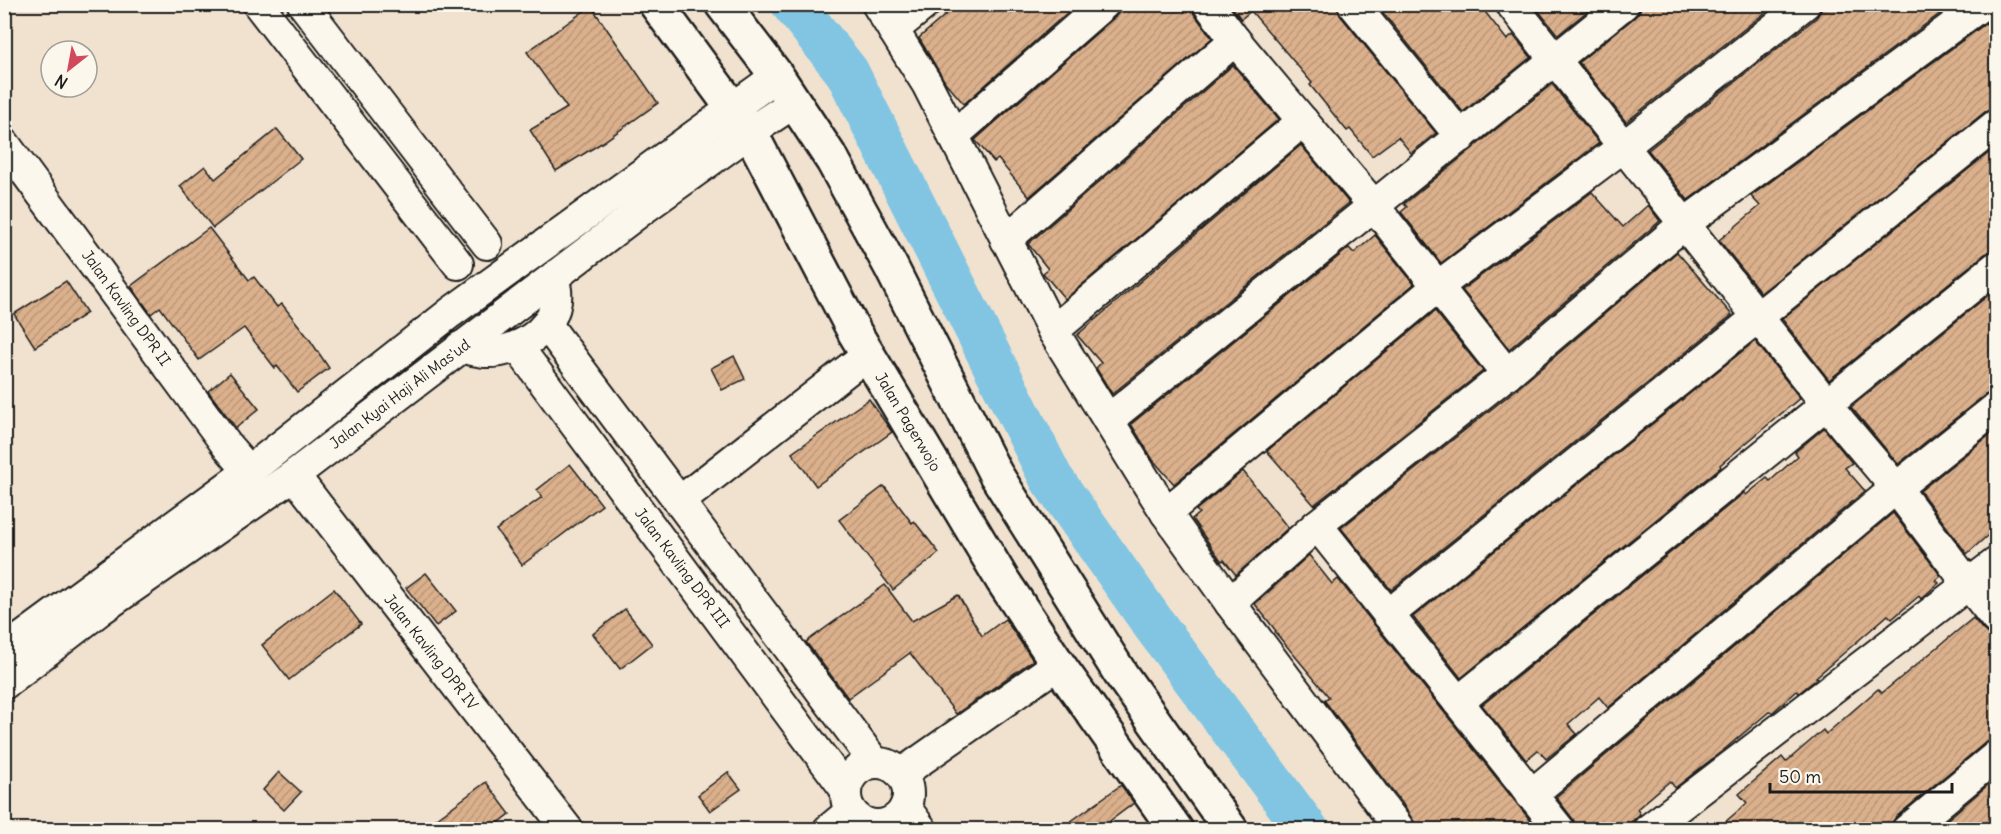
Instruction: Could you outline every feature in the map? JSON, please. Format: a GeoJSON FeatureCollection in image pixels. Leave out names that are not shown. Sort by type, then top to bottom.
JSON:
{"type":"FeatureCollection","features":[{"type":"Feature","properties":{"kind":"main road","name":"Jalan Pagerwojo"},"geometry":{"type":"LineString","coordinates":[[656,4],[742,120],[868,354],[1003,580],[1058,663],[1176,830]]}},
{"type":"Feature","properties":{"kind":"main road"},"geometry":{"type":"LineString","coordinates":[[722,4],[777,76],[834,161],[886,258],[995,474],[1120,673],[1231,830]]}},
{"type":"Feature","properties":{"kind":"street"},"geometry":{"type":"LineString","coordinates":[[258,4],[458,264]]}},
{"type":"Feature","properties":{"kind":"street"},"geometry":{"type":"LineString","coordinates":[[303,4],[487,244]]}},
{"type":"Feature","properties":{"kind":"street"},"geometry":{"type":"LineString","coordinates":[[877,4],[927,84],[1053,332],[1166,513],[1230,603],[1400,830]]}},
{"type":"Feature","properties":{"kind":"street"},"geometry":{"type":"LineString","coordinates":[[893,30],[925,4]]}},
{"type":"Feature","properties":{"kind":"street"},"geometry":{"type":"LineString","coordinates":[[953,136],[1104,4]]}},
{"type":"Feature","properties":{"kind":"street"},"geometry":{"type":"LineString","coordinates":[[1208,4],[1235,40],[1374,206],[1507,374]]}},
{"type":"Feature","properties":{"kind":"street"},"geometry":{"type":"LineString","coordinates":[[1353,4],[1461,137]]}},
{"type":"Feature","properties":{"kind":"street"},"geometry":{"type":"LineString","coordinates":[[1511,4],[1826,404],[1896,488],[1996,619]]}},
{"type":"Feature","properties":{"kind":"street"},"geometry":{"type":"LineString","coordinates":[[1108,420],[1624,4]]}},
{"type":"Feature","properties":{"kind":"street"},"geometry":{"type":"LineString","coordinates":[[1166,513],[1437,287],[1623,147],[1805,4]]}},
{"type":"Feature","properties":{"kind":"street"},"geometry":{"type":"LineString","coordinates":[[1230,603],[1317,525],[1507,374],[1684,224],[1983,4]]}},
{"type":"Feature","properties":{"kind":"street"},"geometry":{"type":"LineString","coordinates":[[1006,240],[1235,40]]}},
{"type":"Feature","properties":{"kind":"street","name":"Jalan Kyai Haji Ali Mas'ud"},"geometry":{"type":"LineString","coordinates":[[4,684],[100,610],[294,475],[643,209],[742,120],[777,76]]}},
{"type":"Feature","properties":{"kind":"street","name":"Jalan Kyai Haji Ali Mas'ud"},"geometry":{"type":"LineString","coordinates":[[4,651],[249,471],[450,312],[532,252],[742,120],[795,102]]}},
{"type":"Feature","properties":{"kind":"street"},"geometry":{"type":"LineString","coordinates":[[1053,332],[1303,121]]}},
{"type":"Feature","properties":{"kind":"street"},"geometry":{"type":"LineString","coordinates":[[1388,615],[1996,125]]}},
{"type":"Feature","properties":{"kind":"street","name":"Jalan Kavling DPR II"},"geometry":{"type":"LineString","coordinates":[[4,143],[228,447],[249,471]]}},
{"type":"Feature","properties":{"kind":"street"},"geometry":{"type":"LineString","coordinates":[[450,312],[448,291],[458,264],[471,252],[487,244],[502,242],[518,245],[532,252]]}},
{"type":"Feature","properties":{"kind":"street"},"geometry":{"type":"LineString","coordinates":[[1458,702],[1996,267]]}},
{"type":"Feature","properties":{"kind":"street"},"geometry":{"type":"LineString","coordinates":[[460,347],[483,352],[497,351],[517,346],[535,337],[547,325],[557,300],[557,289],[553,278]]}},
{"type":"Feature","properties":{"kind":"street"},"geometry":{"type":"LineString","coordinates":[[547,325],[679,502],[888,768],[907,786],[914,818],[899,816],[881,827],[859,819],[849,800],[849,779],[856,771],[865,765],[888,768],[1058,663]]}},
{"type":"Feature","properties":{"kind":"street","name":"Jalan Kavling DPR III"},"geometry":{"type":"LineString","coordinates":[[517,346],[849,800]]}},
{"type":"Feature","properties":{"kind":"street"},"geometry":{"type":"LineString","coordinates":[[679,502],[868,354]]}},
{"type":"Feature","properties":{"kind":"street"},"geometry":{"type":"LineString","coordinates":[[1531,795],[1896,488],[1996,408]]}},
{"type":"Feature","properties":{"kind":"street","name":"Jalan Kavling DPR IV"},"geometry":{"type":"LineString","coordinates":[[294,475],[568,830]]}},
{"type":"Feature","properties":{"kind":"street"},"geometry":{"type":"LineString","coordinates":[[1317,525],[1560,830]]}},
{"type":"Feature","properties":{"kind":"street"},"geometry":{"type":"LineString","coordinates":[[1647,830],[1996,562]]}},
{"type":"Feature","properties":{"kind":"street"},"geometry":{"type":"LineString","coordinates":[[1907,830],[1996,756]]}},
{"type":"Feature","properties":{"kind":"street"},"geometry":{"type":"LineString","coordinates":[[828,830],[849,800]]}},
{"type":"Feature","properties":{"kind":"building"},"geometry":{"type":"Polygon","coordinates":[[[958,4],[1077,4],[964,104],[945,82],[919,38],[958,4]]]}},
{"type":"Feature","properties":{"kind":"building"},"geometry":{"type":"Polygon","coordinates":[[[1127,4],[1191,4],[1194,14],[1212,38],[1029,197],[998,159],[994,162],[975,140],[1127,4]]]}},
{"type":"Feature","properties":{"kind":"building"},"geometry":{"type":"Polygon","coordinates":[[[1230,4],[1336,4],[1340,15],[1436,133],[1411,153],[1398,137],[1372,156],[1350,129],[1347,131],[1310,85],[1312,83],[1251,11],[1241,19],[1230,4]]]}},
{"type":"Feature","properties":{"kind":"building"},"geometry":{"type":"Polygon","coordinates":[[[1376,4],[1479,4],[1507,40],[1513,35],[1531,57],[1463,112],[1376,4]]]}},
{"type":"Feature","properties":{"kind":"building"},"geometry":{"type":"Polygon","coordinates":[[[1533,4],[1596,4],[1558,35],[1533,4]]]}},
{"type":"Feature","properties":{"kind":"building"},"geometry":{"type":"Polygon","coordinates":[[[1641,4],[1776,4],[1626,122],[1579,62],[1635,17],[1640,11],[1641,4]]]}},
{"type":"Feature","properties":{"kind":"building"},"geometry":{"type":"Polygon","coordinates":[[[1822,4],[1953,4],[1688,200],[1648,150],[1816,18],[1821,11],[1822,4]]]}},
{"type":"Feature","properties":{"kind":"building"},"geometry":{"type":"Polygon","coordinates":[[[591,6],[658,103],[603,142],[556,171],[530,130],[567,108],[527,52],[591,6]]]}},
{"type":"Feature","properties":{"kind":"building"},"geometry":{"type":"Polygon","coordinates":[[[1996,16],[1996,108],[1985,112],[1761,293],[1719,240],[1760,206],[1751,196],[1996,16]]]}},
{"type":"Feature","properties":{"kind":"building"},"geometry":{"type":"Polygon","coordinates":[[[1233,65],[1279,119],[1065,299],[1043,273],[1048,269],[1028,244],[1233,65]]]}},
{"type":"Feature","properties":{"kind":"building"},"geometry":{"type":"Polygon","coordinates":[[[1552,84],[1599,143],[1441,263],[1401,212],[1407,207],[1404,204],[1552,84]]]}},
{"type":"Feature","properties":{"kind":"building"},"geometry":{"type":"Polygon","coordinates":[[[277,129],[301,159],[213,228],[180,186],[205,166],[215,179],[277,129]]]}},
{"type":"Feature","properties":{"kind":"building"},"geometry":{"type":"Polygon","coordinates":[[[1301,145],[1349,203],[1112,394],[1096,368],[1101,363],[1077,335],[1301,145]]]}},
{"type":"Feature","properties":{"kind":"building"},"geometry":{"type":"Polygon","coordinates":[[[1996,147],[1996,250],[1985,254],[1829,380],[1782,319],[1996,147]]]}},
{"type":"Feature","properties":{"kind":"building"},"geometry":{"type":"Polygon","coordinates":[[[1592,192],[1623,227],[1648,205],[1660,221],[1509,349],[1462,290],[1592,192]]]}},
{"type":"Feature","properties":{"kind":"building"},"geometry":{"type":"Polygon","coordinates":[[[209,228],[249,280],[254,277],[277,307],[282,304],[329,368],[297,392],[244,328],[199,360],[160,307],[151,314],[131,286],[209,228]]]}},
{"type":"Feature","properties":{"kind":"building"},"geometry":{"type":"Polygon","coordinates":[[[1375,235],[1414,284],[1174,484],[1153,460],[1131,424],[1349,248],[1354,253],[1375,235]]]}},
{"type":"Feature","properties":{"kind":"building"},"geometry":{"type":"Polygon","coordinates":[[[1677,252],[1732,315],[1391,590],[1341,528],[1518,388],[1677,252]]]}},
{"type":"Feature","properties":{"kind":"building"},"geometry":{"type":"Polygon","coordinates":[[[66,281],[87,313],[35,347],[14,314],[66,281]]]}},
{"type":"Feature","properties":{"kind":"building"},"geometry":{"type":"Polygon","coordinates":[[[1996,289],[1996,391],[1985,395],[1898,464],[1851,407],[1996,289]]]}},
{"type":"Feature","properties":{"kind":"building"},"geometry":{"type":"Polygon","coordinates":[[[1435,311],[1483,371],[1314,505],[1267,451],[1435,311]]]}},
{"type":"Feature","properties":{"kind":"building"},"geometry":{"type":"Polygon","coordinates":[[[1755,341],[1800,398],[1720,465],[1721,467],[1461,678],[1413,617],[1755,341]]]}},
{"type":"Feature","properties":{"kind":"building"},"geometry":{"type":"Polygon","coordinates":[[[734,356],[745,379],[722,390],[711,368],[734,356]]]}},
{"type":"Feature","properties":{"kind":"building"},"geometry":{"type":"Polygon","coordinates":[[[230,373],[259,409],[236,428],[208,391],[230,373]]]}},
{"type":"Feature","properties":{"kind":"building"},"geometry":{"type":"Polygon","coordinates":[[[869,399],[892,432],[816,486],[792,453],[869,399]]]}},
{"type":"Feature","properties":{"kind":"building"},"geometry":{"type":"Polygon","coordinates":[[[1824,428],[1852,463],[1845,468],[1865,491],[1608,708],[1599,697],[1568,724],[1577,734],[1546,759],[1538,750],[1526,760],[1482,705],[1744,493],[1746,495],[1767,478],[1770,481],[1798,456],[1795,452],[1824,428]]]}},
{"type":"Feature","properties":{"kind":"building"},"geometry":{"type":"Polygon","coordinates":[[[1996,430],[1996,528],[1967,554],[1920,491],[1996,430]]]}},
{"type":"Feature","properties":{"kind":"building"},"geometry":{"type":"Polygon","coordinates":[[[570,464],[602,505],[522,565],[496,530],[542,497],[537,490],[570,464]]]}},
{"type":"Feature","properties":{"kind":"building"},"geometry":{"type":"Polygon","coordinates":[[[1243,471],[1288,528],[1236,575],[1224,560],[1220,559],[1192,519],[1199,513],[1196,510],[1243,471]]]}},
{"type":"Feature","properties":{"kind":"building"},"geometry":{"type":"Polygon","coordinates":[[[884,486],[912,523],[914,521],[939,553],[893,590],[839,520],[884,486]]]}},
{"type":"Feature","properties":{"kind":"building"},"geometry":{"type":"Polygon","coordinates":[[[1893,513],[1941,576],[1936,580],[1939,583],[1921,599],[1919,596],[1892,619],[1888,615],[1816,677],[1818,678],[1799,693],[1797,691],[1772,713],[1770,711],[1675,788],[1670,781],[1637,809],[1640,814],[1622,830],[1577,830],[1573,819],[1556,797],[1893,513]]]}},
{"type":"Feature","properties":{"kind":"building"},"geometry":{"type":"Polygon","coordinates":[[[1309,555],[1332,584],[1338,579],[1538,830],[1419,830],[1402,803],[1324,700],[1329,697],[1255,604],[1309,555]]]}},
{"type":"Feature","properties":{"kind":"building"},"geometry":{"type":"Polygon","coordinates":[[[426,573],[456,611],[436,626],[406,588],[426,573]]]}},
{"type":"Feature","properties":{"kind":"building"},"geometry":{"type":"Polygon","coordinates":[[[885,585],[912,621],[958,595],[982,636],[1005,619],[1033,660],[956,714],[910,653],[848,698],[806,642],[885,585]]]}},
{"type":"Feature","properties":{"kind":"building"},"geometry":{"type":"Polygon","coordinates":[[[334,589],[361,624],[289,680],[262,645],[334,589]]]}},
{"type":"Feature","properties":{"kind":"building"},"geometry":{"type":"Polygon","coordinates":[[[625,609],[652,644],[620,669],[593,634],[625,609]]]}},
{"type":"Feature","properties":{"kind":"building"},"geometry":{"type":"Polygon","coordinates":[[[1973,618],[1989,635],[1996,636],[1996,739],[1985,743],[1896,817],[1890,830],[1716,830],[1747,803],[1739,794],[1782,757],[1786,762],[1823,730],[1826,734],[1878,689],[1882,693],[1973,618]]]}},
{"type":"Feature","properties":{"kind":"building"},"geometry":{"type":"Polygon","coordinates":[[[279,772],[301,792],[284,810],[263,790],[279,772]]]}},
{"type":"Feature","properties":{"kind":"building"},"geometry":{"type":"Polygon","coordinates":[[[728,772],[741,789],[710,811],[698,795],[728,772]]]}},
{"type":"Feature","properties":{"kind":"building"},"geometry":{"type":"Polygon","coordinates":[[[1996,778],[1996,830],[1935,830],[1996,778]]]}},
{"type":"Feature","properties":{"kind":"building"},"geometry":{"type":"Polygon","coordinates":[[[486,782],[510,814],[489,830],[421,830],[486,782]]]}},
{"type":"Feature","properties":{"kind":"building"},"geometry":{"type":"Polygon","coordinates":[[[1121,785],[1134,803],[1110,821],[1116,830],[1059,830],[1121,785]]]}},
{"type":"Feature","properties":{"kind":"waterway"},"geometry":{"type":"LineString","coordinates":[[793,4],[847,72],[1051,478],[1153,623],[1307,830]]}}]}
